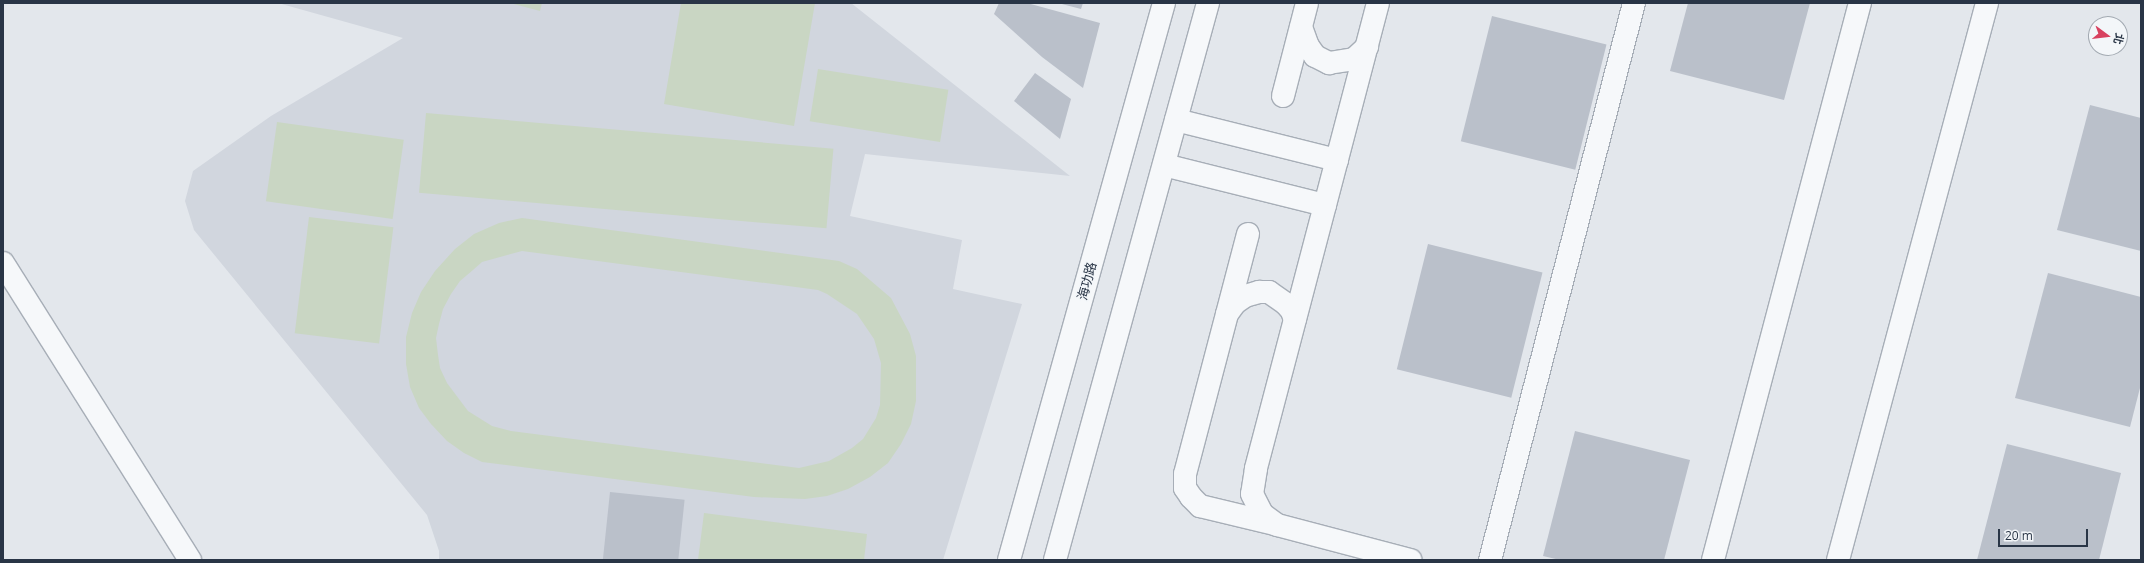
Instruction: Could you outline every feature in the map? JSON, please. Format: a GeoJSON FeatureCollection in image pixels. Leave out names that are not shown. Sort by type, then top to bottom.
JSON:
{"type":"FeatureCollection","features":[{"type":"Feature","properties":{"kind":"street","name":"海功路"},"geometry":{"type":"LineString","coordinates":[[1010,560],[1164,3]]}},
{"type":"Feature","properties":{"kind":"street"},"geometry":{"type":"LineString","coordinates":[[1055,560],[1208,3]]}},
{"type":"Feature","properties":{"kind":"street"},"geometry":{"type":"LineString","coordinates":[[1307,3],[1285,89],[1306,67],[1319,63],[1354,59],[1367,47]]}},
{"type":"Feature","properties":{"kind":"street"},"geometry":{"type":"LineString","coordinates":[[1276,524],[1262,514],[1252,494],[1256,469],[1378,3]]}},
{"type":"Feature","properties":{"kind":"street"},"geometry":{"type":"LineString","coordinates":[[1490,560],[1634,3]]}},
{"type":"Feature","properties":{"kind":"street"},"geometry":{"type":"LineString","coordinates":[[1713,560],[1860,3]]}},
{"type":"Feature","properties":{"kind":"street"},"geometry":{"type":"LineString","coordinates":[[1838,560],[1987,3]]}},
{"type":"Feature","properties":{"kind":"street"},"geometry":{"type":"LineString","coordinates":[[1301,27],[1308,46],[1315,56],[1347,75],[1354,94]]}},
{"type":"Feature","properties":{"kind":"street"},"geometry":{"type":"LineString","coordinates":[[1176,120],[1337,160]]}},
{"type":"Feature","properties":{"kind":"street"},"geometry":{"type":"LineString","coordinates":[[1164,165],[1325,205]]}},
{"type":"Feature","properties":{"kind":"street"},"geometry":{"type":"LineString","coordinates":[[1248,234],[1185,474],[1185,488],[1190,497],[1200,506],[1276,524],[1410,560]]}},
{"type":"Feature","properties":{"kind":"street"},"geometry":{"type":"LineString","coordinates":[[1242,259],[1244,270],[1255,285],[1269,292],[1286,304],[1292,311],[1295,320]]}},
{"type":"Feature","properties":{"kind":"street"},"geometry":{"type":"LineString","coordinates":[[3,263],[190,560]]}},
{"type":"Feature","properties":{"kind":"street"},"geometry":{"type":"LineString","coordinates":[[1227,314],[1235,303],[1245,296],[1259,292],[1293,288],[1306,278]]}},
{"type":"Feature","properties":{"kind":"street"},"geometry":{"type":"LineString","coordinates":[[1222,511],[1230,509],[1245,496],[1256,469]]}},
{"type":"Feature","properties":{"kind":"shaded area"},"geometry":{"type":"Polygon","coordinates":[[[278,3],[851,3],[1070,176],[865,154],[850,216],[962,240],[953,289],[1022,304],[943,560],[439,560],[439,551],[427,515],[194,230],[185,201],[193,171],[271,116],[403,38],[278,3]]]}},
{"type":"Feature","properties":{"kind":"green space"},"geometry":{"type":"Polygon","coordinates":[[[510,3],[542,3],[540,11],[510,3]]]}},
{"type":"Feature","properties":{"kind":"green space"},"geometry":{"type":"Polygon","coordinates":[[[681,3],[815,3],[794,126],[664,104],[681,3]]]}},
{"type":"Feature","properties":{"kind":"green space"},"geometry":{"type":"Polygon","coordinates":[[[818,69],[948,90],[940,142],[810,121],[818,69]]]}},
{"type":"Feature","properties":{"kind":"green space"},"geometry":{"type":"Polygon","coordinates":[[[426,113],[833,149],[826,228],[419,193],[426,113]]]}},
{"type":"Feature","properties":{"kind":"green space"},"geometry":{"type":"Polygon","coordinates":[[[277,122],[404,140],[393,219],[266,201],[277,122]]]}},
{"type":"Feature","properties":{"kind":"green space"},"geometry":{"type":"Polygon","coordinates":[[[309,217],[393,227],[379,343],[295,333],[309,217]]]}},
{"type":"Feature","properties":{"kind":"green space"},"geometry":{"type":"Polygon","coordinates":[[[522,218],[839,261],[857,269],[891,298],[910,334],[916,356],[916,401],[911,424],[901,444],[888,463],[870,477],[848,489],[827,496],[805,499],[754,497],[482,462],[464,453],[447,441],[431,424],[419,408],[410,387],[406,364],[406,337],[412,313],[421,292],[435,271],[455,249],[474,234],[499,223],[522,218]],[[522,251],[482,262],[460,281],[443,309],[439,324],[436,338],[440,368],[447,383],[468,411],[492,426],[511,431],[799,468],[829,461],[852,448],[863,439],[876,418],[880,405],[881,363],[874,339],[857,314],[827,294],[818,290],[522,251]]]}},
{"type":"Feature","properties":{"kind":"green space"},"geometry":{"type":"Polygon","coordinates":[[[704,513],[867,534],[864,560],[698,560],[704,513]]]}},
{"type":"Feature","properties":{"kind":"building"},"geometry":{"type":"Polygon","coordinates":[[[999,3],[1027,3],[1100,23],[1083,88],[1042,57],[994,14],[999,3]]]}},
{"type":"Feature","properties":{"kind":"building"},"geometry":{"type":"Polygon","coordinates":[[[1058,3],[1083,3],[1081,9],[1058,3]]]}},
{"type":"Feature","properties":{"kind":"building"},"geometry":{"type":"Polygon","coordinates":[[[1688,3],[1810,3],[1784,100],[1670,71],[1688,3]]]}},
{"type":"Feature","properties":{"kind":"building"},"geometry":{"type":"Polygon","coordinates":[[[1492,16],[1606,45],[1575,170],[1461,141],[1492,16]]]}},
{"type":"Feature","properties":{"kind":"building"},"geometry":{"type":"Polygon","coordinates":[[[1035,73],[1071,99],[1060,139],[1014,101],[1035,73]]]}},
{"type":"Feature","properties":{"kind":"building"},"geometry":{"type":"Polygon","coordinates":[[[2090,105],[2141,118],[2141,251],[2057,230],[2090,105]]]}},
{"type":"Feature","properties":{"kind":"building"},"geometry":{"type":"Polygon","coordinates":[[[1428,244],[1542,273],[1511,398],[1397,369],[1428,244]]]}},
{"type":"Feature","properties":{"kind":"building"},"geometry":{"type":"Polygon","coordinates":[[[2048,273],[2141,297],[2141,384],[2130,427],[2015,398],[2048,273]]]}},
{"type":"Feature","properties":{"kind":"building"},"geometry":{"type":"Polygon","coordinates":[[[1575,431],[1690,460],[1664,560],[1560,560],[1543,556],[1575,431]]]}},
{"type":"Feature","properties":{"kind":"building"},"geometry":{"type":"Polygon","coordinates":[[[2007,444],[2121,473],[2099,560],[1977,560],[2007,444]]]}},
{"type":"Feature","properties":{"kind":"building"},"geometry":{"type":"Polygon","coordinates":[[[610,492],[685,500],[678,560],[603,560],[610,492]]]}}]}
